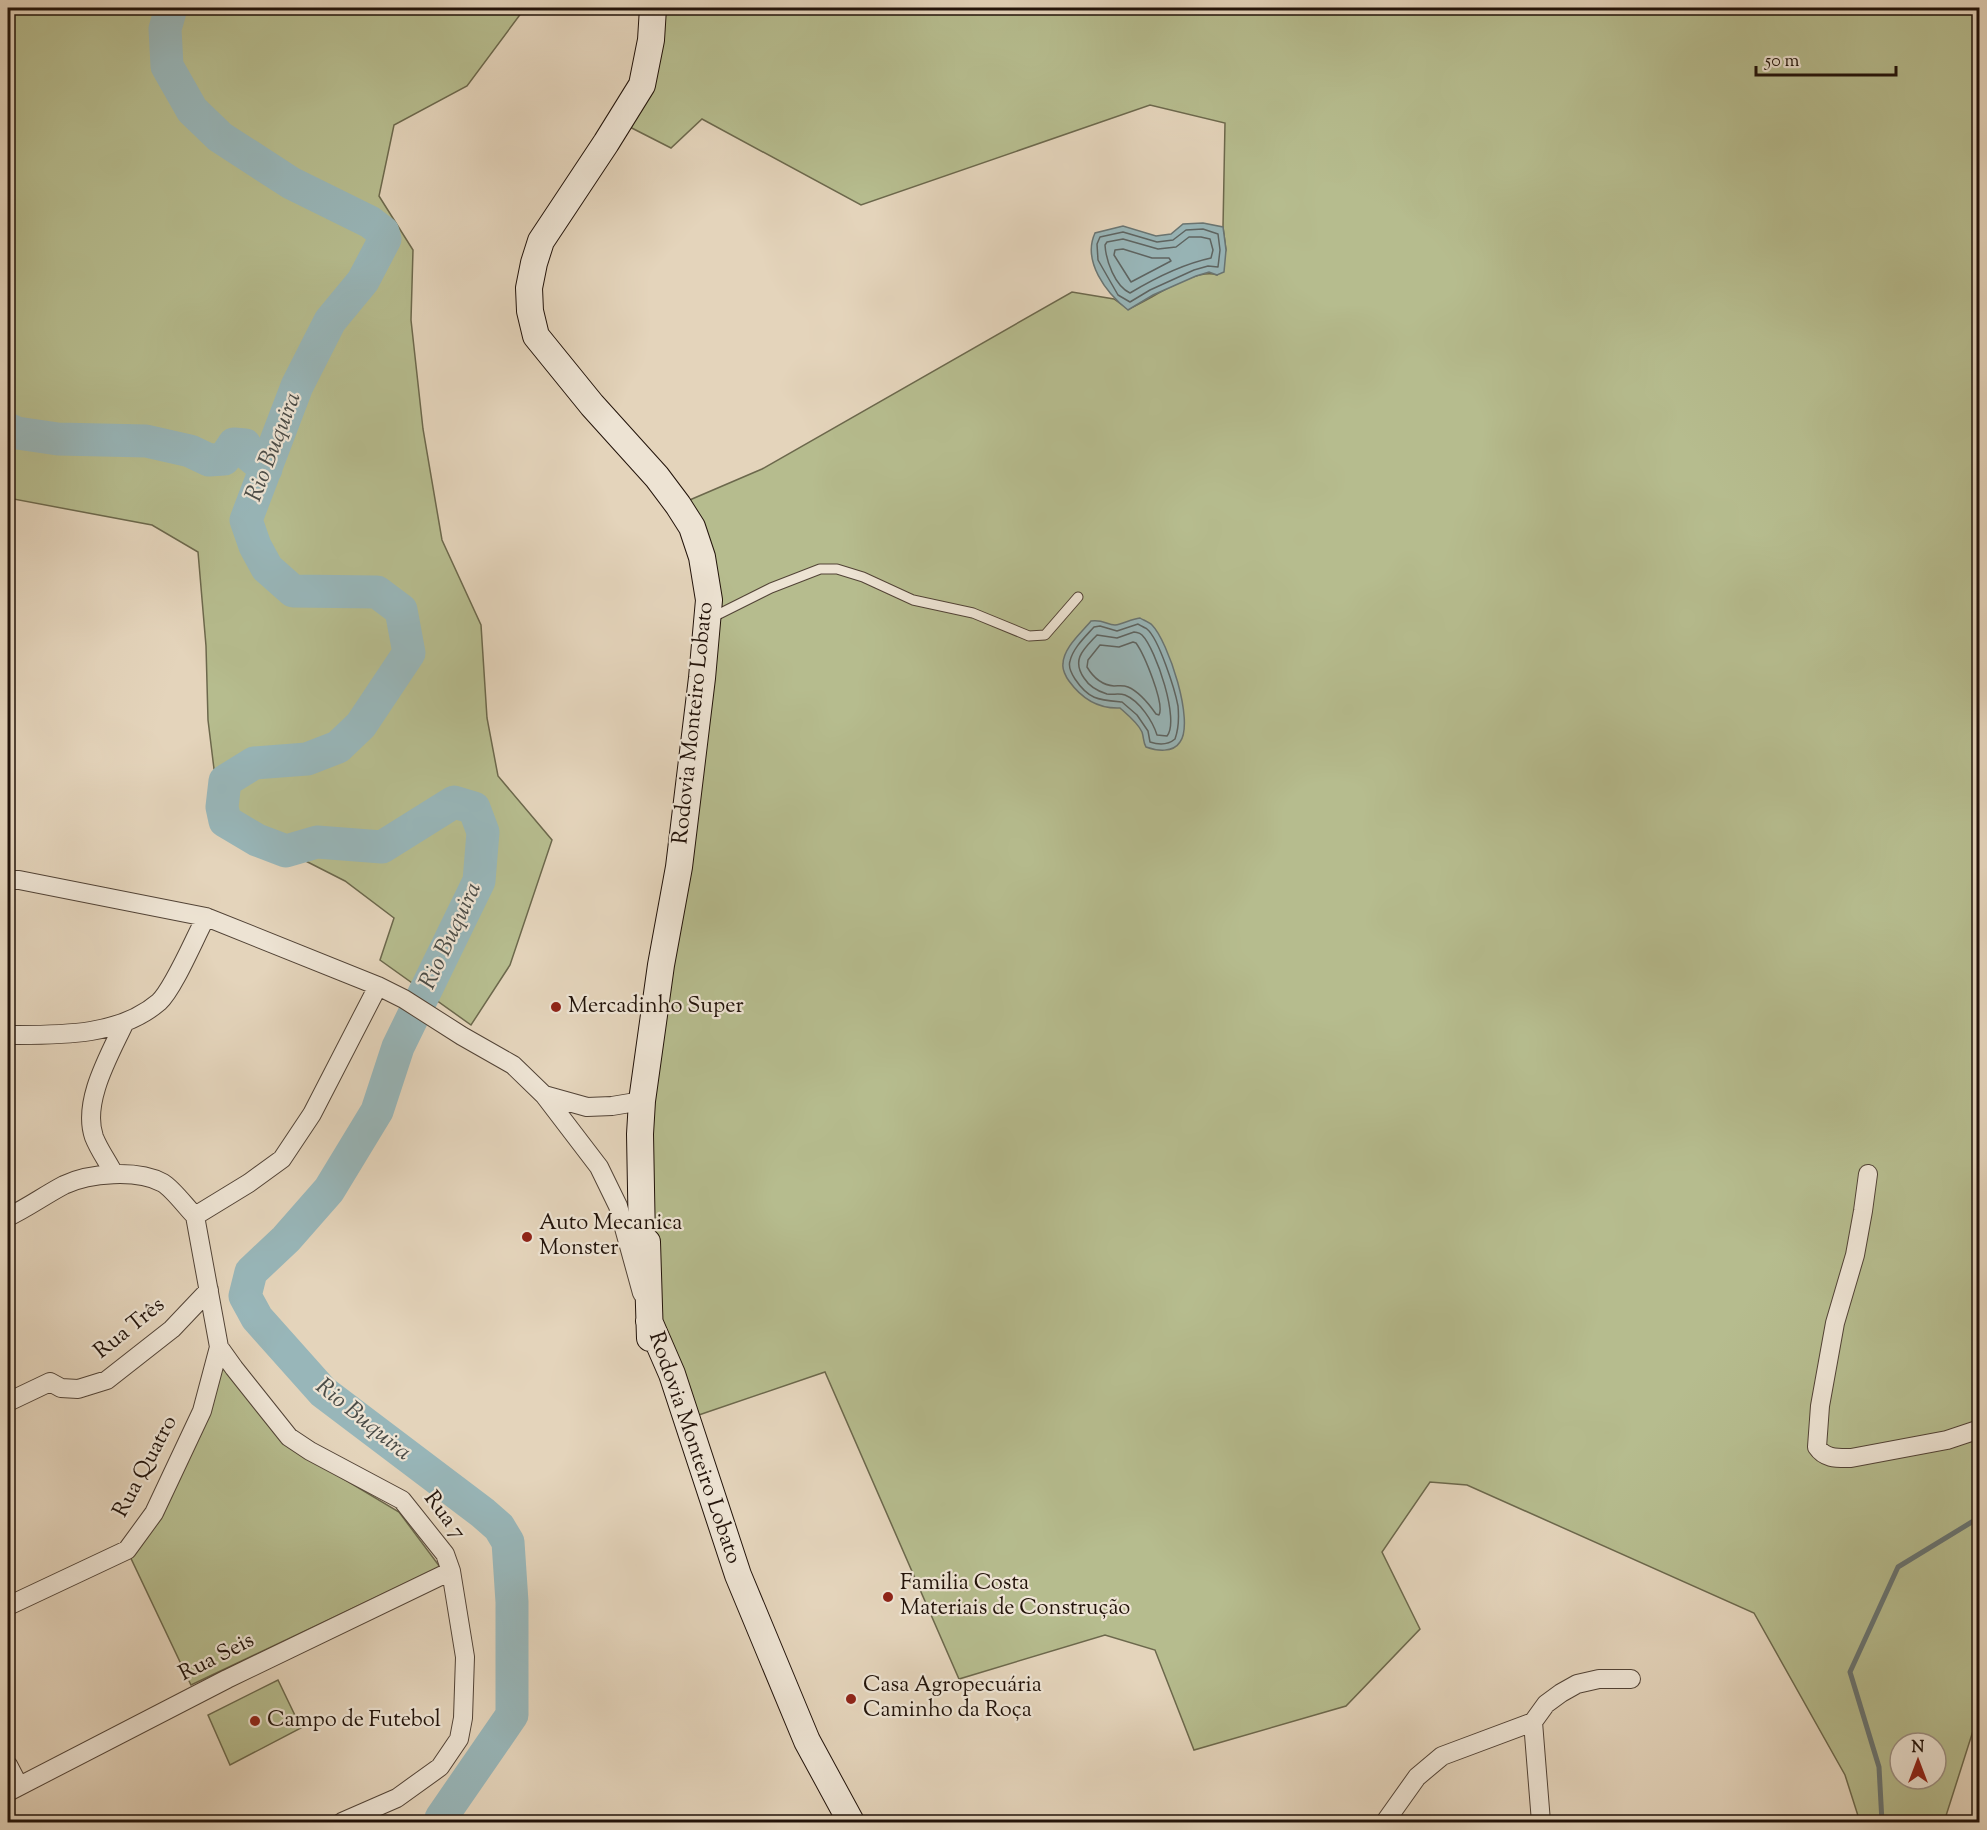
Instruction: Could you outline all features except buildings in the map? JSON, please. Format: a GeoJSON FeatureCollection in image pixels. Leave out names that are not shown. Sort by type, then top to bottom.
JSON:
{"type":"FeatureCollection","features":[{"type":"Feature","properties":{"kind":"main road","name":"Rodovia Monteiro Lobato"},"geometry":{"type":"LineString","coordinates":[[652,8],[651,40],[642,86],[541,241],[529,288],[530,311],[536,336],[592,405],[657,477],[678,505],[692,527],[702,557],[709,600],[702,678],[679,867],[661,965],[642,1101],[640,1167],[642,1243],[647,1258],[649,1321],[672,1374],[738,1575],[807,1742],[850,1822]]}},
{"type":"Feature","properties":{"kind":"street"},"geometry":{"type":"LineString","coordinates":[[11,878],[206,917],[378,986],[404,999],[513,1065],[544,1095],[599,1167],[618,1206],[649,1321]]}},
{"type":"Feature","properties":{"kind":"street"},"geometry":{"type":"LineString","coordinates":[[8,1035],[90,1032],[124,1024],[159,1002],[170,988],[206,917]]}},
{"type":"Feature","properties":{"kind":"street"},"geometry":{"type":"LineString","coordinates":[[8,1217],[65,1185],[114,1174],[143,1176],[165,1184],[195,1216],[249,1183],[282,1159],[312,1113],[378,986]]}},
{"type":"Feature","properties":{"kind":"street"},"geometry":{"type":"LineString","coordinates":[[114,1174],[95,1138],[90,1117],[99,1081],[124,1024]]}},
{"type":"Feature","properties":{"kind":"street"},"geometry":{"type":"LineString","coordinates":[[544,1095],[587,1107],[642,1101]]}},
{"type":"Feature","properties":{"kind":"street"},"geometry":{"type":"LineString","coordinates":[[1868,1174],[1855,1256],[1835,1323],[1820,1406],[1816,1447],[1825,1456],[1851,1458],[1947,1440],[1980,1429]]}},
{"type":"Feature","properties":{"kind":"street","name":"Rua 7"},"geometry":{"type":"LineString","coordinates":[[195,1216],[219,1347],[289,1437],[310,1451],[402,1500],[445,1554],[451,1571],[465,1657],[463,1718],[459,1739],[440,1767],[397,1798],[342,1822]]}},
{"type":"Feature","properties":{"kind":"street","name":"Rua Três"},"geometry":{"type":"LineString","coordinates":[[8,1402],[50,1382],[61,1388],[78,1389],[107,1380],[172,1329],[209,1290]]}},
{"type":"Feature","properties":{"kind":"street","name":"Rua Quatro"},"geometry":{"type":"LineString","coordinates":[[8,1606],[127,1550],[154,1513],[202,1411],[219,1347]]}},
{"type":"Feature","properties":{"kind":"street","name":"Rua Seis"},"geometry":{"type":"LineString","coordinates":[[13,1789],[226,1679],[451,1571]]}},
{"type":"Feature","properties":{"kind":"street"},"geometry":{"type":"LineString","coordinates":[[1385,1822],[1417,1777],[1442,1756],[1533,1722],[1546,1704],[1577,1684],[1599,1679],[1631,1678]]}},
{"type":"Feature","properties":{"kind":"street"},"geometry":{"type":"LineString","coordinates":[[1533,1722],[1541,1822]]}},
{"type":"Feature","properties":{"kind":"street"},"geometry":{"type":"LineString","coordinates":[[8,1765],[13,1789]]}},
{"type":"Feature","properties":{"kind":"lane"},"geometry":{"type":"LineString","coordinates":[[707,620],[771,588],[820,569],[837,569],[863,577],[913,600],[973,613],[1029,636],[1045,635],[1078,597]]}},
{"type":"Feature","properties":{"kind":"green space"},"geometry":{"type":"Polygon","coordinates":[[[8,8],[525,8],[467,86],[394,125],[379,196],[413,250],[411,320],[423,429],[442,540],[481,625],[487,718],[498,776],[552,840],[510,965],[471,1025],[380,960],[394,918],[345,881],[286,851],[257,840],[222,807],[225,781],[214,769],[208,720],[206,646],[198,552],[152,525],[8,498],[8,8]]]}},
{"type":"Feature","properties":{"kind":"green space"},"geometry":{"type":"Polygon","coordinates":[[[653,8],[1979,8],[1980,1709],[1944,1822],[1860,1822],[1845,1775],[1754,1613],[1467,1485],[1430,1482],[1382,1552],[1420,1629],[1346,1706],[1194,1750],[1155,1650],[1105,1635],[959,1679],[825,1372],[687,1419],[649,1321],[640,1167],[709,600],[678,505],[762,469],[1072,292],[1114,299],[1128,309],[1185,280],[1208,274],[1217,275],[1226,250],[1223,227],[1225,123],[1150,105],[861,205],[702,119],[671,148],[620,122],[653,8]]]}},
{"type":"Feature","properties":{"kind":"green space"},"geometry":{"type":"Polygon","coordinates":[[[216,1358],[285,1444],[399,1512],[440,1567],[191,1685],[127,1550],[154,1513],[216,1358]]]}},
{"type":"Feature","properties":{"kind":"green space","name":"Campo de Futebol"},"geometry":{"type":"Polygon","coordinates":[[[278,1680],[301,1728],[230,1765],[208,1715],[278,1680]]]}},
{"type":"Feature","properties":{"kind":"water"},"geometry":{"type":"Polygon","coordinates":[[[1203,223],[1223,227],[1226,250],[1224,272],[1217,275],[1209,272],[1196,276],[1153,295],[1128,310],[1104,286],[1098,276],[1092,254],[1095,233],[1123,226],[1156,236],[1171,234],[1183,224],[1203,223]]]}},
{"type":"Feature","properties":{"kind":"water"},"geometry":{"type":"Polygon","coordinates":[[[1140,618],[1151,624],[1165,647],[1182,700],[1184,732],[1177,746],[1169,749],[1146,747],[1142,732],[1129,716],[1120,708],[1098,705],[1085,698],[1069,681],[1063,668],[1069,646],[1091,621],[1115,625],[1140,618]]]}},
{"type":"Feature","properties":{"kind":"waterway","name":"Rio Buquira"},"geometry":{"type":"LineString","coordinates":[[171,8],[165,29],[167,66],[192,110],[220,137],[291,183],[370,222],[383,232],[385,239],[363,281],[330,321],[297,386],[246,520],[255,546],[267,568],[293,591],[377,592],[401,610],[409,653],[361,725],[338,747],[307,759],[254,763],[225,781],[222,807],[225,821],[257,840],[286,851],[317,842],[382,847],[454,802],[474,808],[483,832],[479,881],[398,1047],[377,1111],[329,1190],[286,1239],[251,1272],[245,1296],[257,1318],[323,1392],[483,1513],[499,1527],[508,1542],[512,1602],[512,1715],[441,1818],[441,1822]]}},
{"type":"Feature","properties":{"kind":"waterway"},"geometry":{"type":"LineString","coordinates":[[8,429],[17,433],[58,439],[146,441],[190,451],[209,460],[224,459],[234,444],[245,445],[249,455],[266,469]]}},
{"type":"Feature","properties":{"kind":"waterway"},"geometry":{"type":"LineString","coordinates":[[1882,1822],[1879,1767],[1850,1672],[1898,1567],[1980,1517]]}},
{"type":"Feature","properties":{"kind":"place","name":"Mercadinho Super"},"geometry":{"type":"Point","coordinates":[556,1007]}},
{"type":"Feature","properties":{"kind":"place","name":"Auto Mecanica Monster"},"geometry":{"type":"Point","coordinates":[527,1237]}},
{"type":"Feature","properties":{"kind":"place","name":"Familia Costa Materiais de Construção"},"geometry":{"type":"Point","coordinates":[888,1597]}},
{"type":"Feature","properties":{"kind":"place","name":"Casa Agropecuária Caminho da Roça"},"geometry":{"type":"Point","coordinates":[851,1699]}},
{"type":"Feature","properties":{"kind":"place","name":"Campo de Futebol"},"geometry":{"type":"Point","coordinates":[255,1721]}}]}
